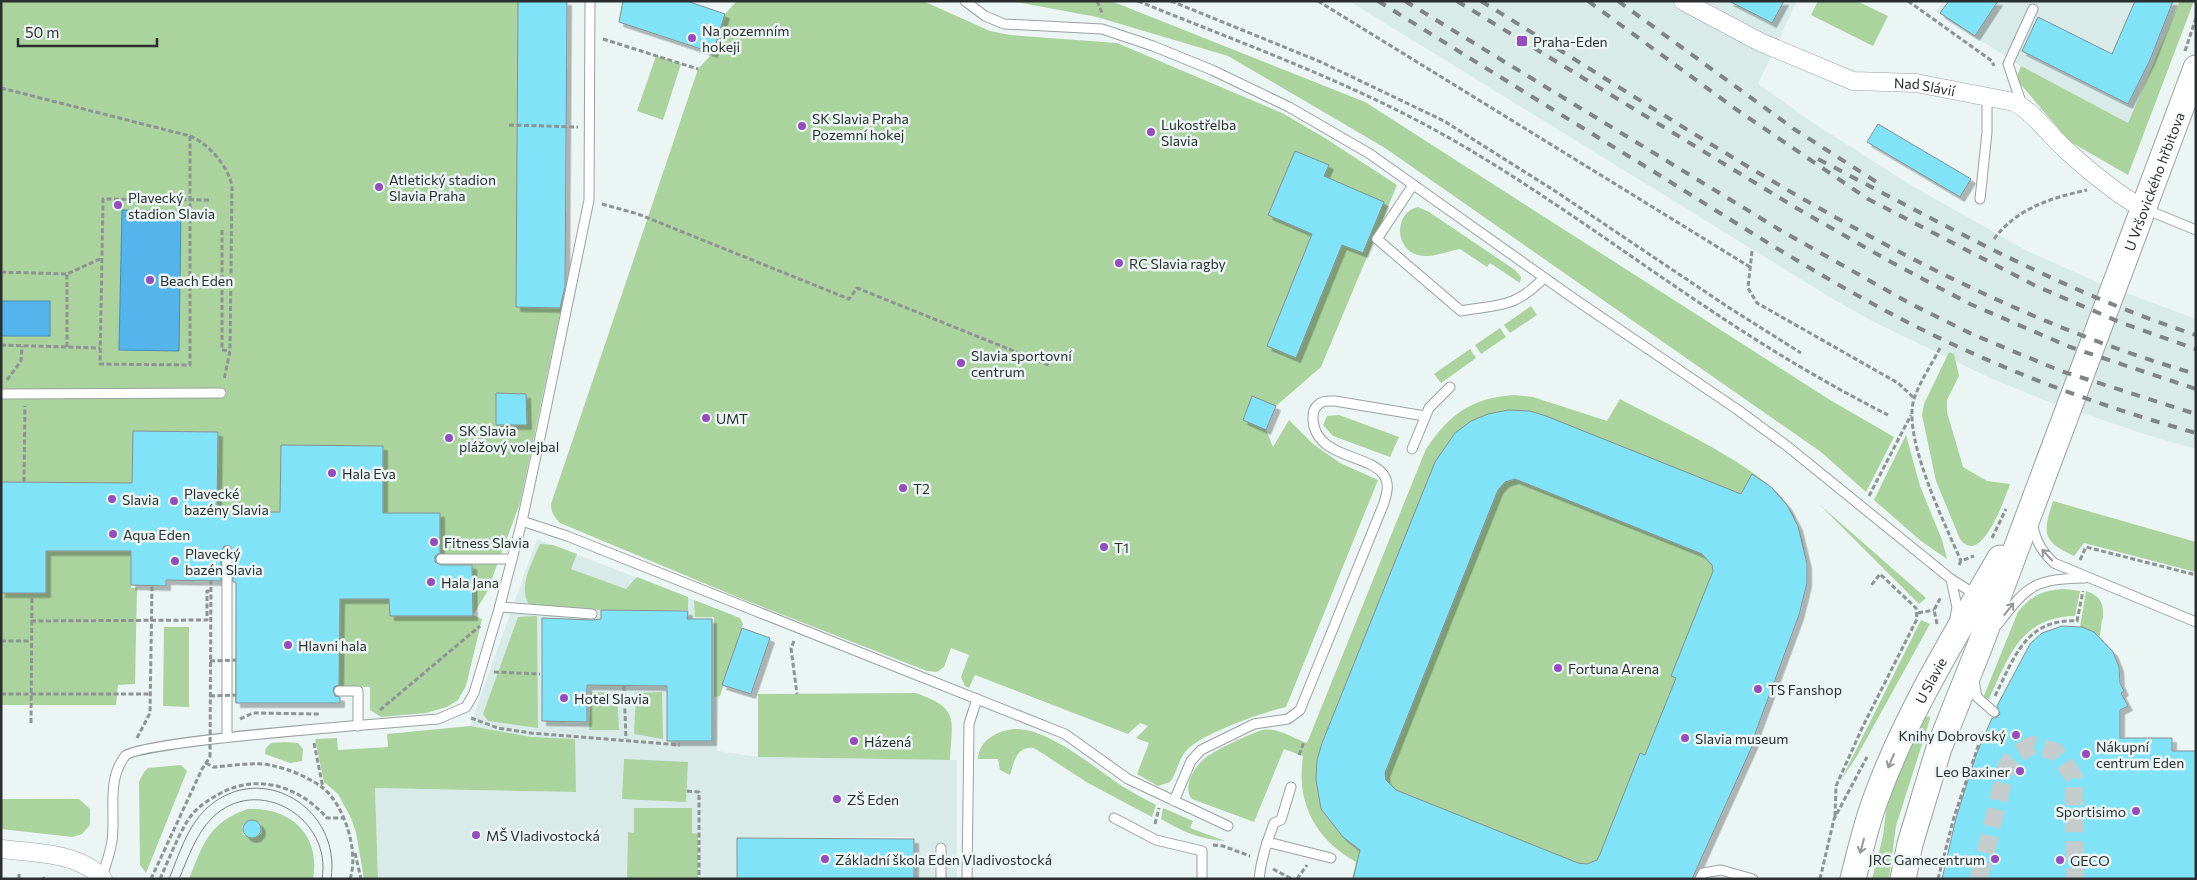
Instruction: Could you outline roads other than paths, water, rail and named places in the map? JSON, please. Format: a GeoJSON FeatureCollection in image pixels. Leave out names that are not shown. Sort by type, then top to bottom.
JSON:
{"type":"FeatureCollection","features":[{"type":"Feature","properties":{"kind":"main road","name":"U Vršovického hřbitova"},"geometry":{"type":"LineString","coordinates":[[2112,293],[2196,68]]}},
{"type":"Feature","properties":{"kind":"main road","name":"U Slavie"},"geometry":{"type":"LineString","coordinates":[[1903,879],[1910,844],[1939,748],[1979,648],[2035,494],[2112,293]]}},
{"type":"Feature","properties":{"kind":"main road","name":"U Slavie"},"geometry":{"type":"LineString","coordinates":[[1853,879],[1882,782],[1919,699],[2035,494]]}},
{"type":"Feature","properties":{"kind":"street","name":"Nad Slávií"},"geometry":{"type":"LineString","coordinates":[[1683,1],[1760,42],[1853,81],[1916,83],[1987,95],[2014,102],[2023,107],[2065,149],[2131,202],[2144,209]]}},
{"type":"Feature","properties":{"kind":"street"},"geometry":{"type":"LineString","coordinates":[[1,849],[72,860],[90,868],[103,879]]}},
{"type":"Feature","properties":{"kind":"lane"},"geometry":{"type":"LineString","coordinates":[[103,879],[112,840],[115,781],[126,754],[148,747],[227,736],[312,731],[358,722],[438,720],[466,707],[474,693],[500,608],[522,521],[590,200],[590,1]]}},
{"type":"Feature","properties":{"kind":"lane"},"geometry":{"type":"LineString","coordinates":[[965,1],[985,16],[1004,24],[1108,30],[1187,59],[1289,107],[1370,154],[1544,278],[1738,410],[1786,446],[1951,579],[1978,596],[1981,623],[1979,648],[1973,673],[1975,690],[1984,706],[1994,712]]}},
{"type":"Feature","properties":{"kind":"lane"},"geometry":{"type":"LineString","coordinates":[[2023,107],[2008,64],[2033,9]]}},
{"type":"Feature","properties":{"kind":"lane"},"geometry":{"type":"LineString","coordinates":[[1980,199],[1987,132],[1987,95]]}},
{"type":"Feature","properties":{"kind":"lane"},"geometry":{"type":"LineString","coordinates":[[1414,185],[1377,239],[1461,311],[1511,303],[1526,295],[1544,278]]}},
{"type":"Feature","properties":{"kind":"lane"},"geometry":{"type":"LineString","coordinates":[[2144,209],[2196,230]]}},
{"type":"Feature","properties":{"kind":"lane"},"geometry":{"type":"LineString","coordinates":[[1412,449],[1425,416],[1434,402],[1450,387]]}},
{"type":"Feature","properties":{"kind":"lane"},"geometry":{"type":"LineString","coordinates":[[1,394],[221,393]]}},
{"type":"Feature","properties":{"kind":"lane"},"geometry":{"type":"LineString","coordinates":[[1174,801],[1190,761],[1200,750],[1254,724],[1288,719],[1300,710],[1388,492],[1385,476],[1376,468],[1341,453],[1323,440],[1313,424],[1313,411],[1316,406],[1326,401],[1335,401],[1425,416]]}},
{"type":"Feature","properties":{"kind":"lane"},"geometry":{"type":"LineString","coordinates":[[2035,494],[2034,536],[2040,547],[2054,563],[2196,622]]}},
{"type":"Feature","properties":{"kind":"lane"},"geometry":{"type":"LineString","coordinates":[[522,521],[567,536],[1065,734],[1128,779],[1228,826]]}},
{"type":"Feature","properties":{"kind":"lane"},"geometry":{"type":"LineString","coordinates":[[227,552],[227,736]]}},
{"type":"Feature","properties":{"kind":"lane"},"geometry":{"type":"LineString","coordinates":[[440,559],[512,559]]}},
{"type":"Feature","properties":{"kind":"lane"},"geometry":{"type":"LineString","coordinates":[[1979,648],[2026,590],[2054,580],[2089,578]]}},
{"type":"Feature","properties":{"kind":"lane"},"geometry":{"type":"LineString","coordinates":[[1951,579],[1957,607],[1953,640]]}},
{"type":"Feature","properties":{"kind":"lane"},"geometry":{"type":"LineString","coordinates":[[500,608],[592,614]]}},
{"type":"Feature","properties":{"kind":"lane"},"geometry":{"type":"LineString","coordinates":[[339,691],[358,691],[358,722]]}},
{"type":"Feature","properties":{"kind":"lane"},"geometry":{"type":"LineString","coordinates":[[967,879],[969,724],[977,699]]}},
{"type":"Feature","properties":{"kind":"lane"},"geometry":{"type":"LineString","coordinates":[[1259,879],[1260,862],[1274,823],[1281,820],[1291,787]]}},
{"type":"Feature","properties":{"kind":"lane"},"geometry":{"type":"LineString","coordinates":[[1114,818],[1156,840],[1202,851],[1202,879]]}},
{"type":"Feature","properties":{"kind":"lane"},"geometry":{"type":"LineString","coordinates":[[1267,842],[1332,858]]}},
{"type":"Feature","properties":{"kind":"lane"},"geometry":{"type":"LineString","coordinates":[[941,848],[941,879]]}},
{"type":"Feature","properties":{"kind":"lane"},"geometry":{"type":"LineString","coordinates":[[1700,879],[1703,873],[1714,869],[1754,879]]}},
{"type":"Feature","properties":{"kind":"water","name":"Beach Eden"},"geometry":{"type":"Polygon","coordinates":[[[122,210],[181,211],[179,351],[119,350],[122,210]]]}},
{"type":"Feature","properties":{"kind":"water"},"geometry":{"type":"Polygon","coordinates":[[[1,301],[50,301],[50,336],[1,336],[1,301]]]}},
{"type":"Feature","properties":{"kind":"tunnel"},"geometry":{"type":"LineString","coordinates":[[1979,879],[2007,765],[2015,755],[2032,745],[2056,752],[2074,777],[2075,879]]}},
{"type":"Feature","properties":{"kind":"tram line"},"geometry":{"type":"LineString","coordinates":[[169,879],[184,841],[200,815],[228,794],[251,788],[273,790],[293,798],[311,812],[324,831],[331,854],[331,879]]}},
{"type":"Feature","properties":{"kind":"tram line"},"geometry":{"type":"LineString","coordinates":[[179,879],[189,855],[206,824],[230,805],[250,800],[269,801],[288,809],[304,821],[316,837],[322,857],[322,879]]}},
{"type":"Feature","properties":{"kind":"railway"},"geometry":{"type":"LineString","coordinates":[[1378,1],[1789,255],[1890,313],[1958,347],[2024,375],[2092,401],[2196,433]]}},
{"type":"Feature","properties":{"kind":"railway"},"geometry":{"type":"LineString","coordinates":[[1405,1],[1780,230],[1911,304],[1974,335],[2061,371],[2196,414]]}},
{"type":"Feature","properties":{"kind":"railway"},"geometry":{"type":"LineString","coordinates":[[1457,1],[1798,209],[1970,304],[2070,347],[2196,389]]}},
{"type":"Feature","properties":{"kind":"railway"},"geometry":{"type":"LineString","coordinates":[[1481,1],[1739,161],[1826,212],[1915,260],[2006,304],[2100,342],[2196,374]]}},
{"type":"Feature","properties":{"kind":"railway"},"geometry":{"type":"LineString","coordinates":[[1588,1],[1737,110],[1868,199],[2036,286],[2122,323],[2196,349]]}},
{"type":"Feature","properties":{"kind":"railway"},"geometry":{"type":"LineString","coordinates":[[1618,1],[1794,129],[1878,183]]}},
{"type":"Feature","properties":{"kind":"railway"},"geometry":{"type":"LineString","coordinates":[[1818,159],[2003,255],[2050,277],[2147,318],[2196,335]]}},
{"type":"Feature","properties":{"kind":"place","name":"Na pozemním hokeji"},"geometry":{"type":"Point","coordinates":[692,38]}},
{"type":"Feature","properties":{"kind":"place","name":"Praha-Eden"},"geometry":{"type":"Point","coordinates":[1522,41]}},
{"type":"Feature","properties":{"kind":"place","name":"SK Slavia Praha Pozemní hokej"},"geometry":{"type":"Point","coordinates":[802,126]}},
{"type":"Feature","properties":{"kind":"place","name":"Lukostřelba Slavia"},"geometry":{"type":"Point","coordinates":[1151,132]}},
{"type":"Feature","properties":{"kind":"place","name":"Atletický stadion Slavia Praha"},"geometry":{"type":"Point","coordinates":[379,187]}},
{"type":"Feature","properties":{"kind":"place","name":"Plavecký stadion Slavia"},"geometry":{"type":"Point","coordinates":[118,205]}},
{"type":"Feature","properties":{"kind":"place","name":"RC Slavia ragby"},"geometry":{"type":"Point","coordinates":[1119,263]}},
{"type":"Feature","properties":{"kind":"place","name":"Beach Eden"},"geometry":{"type":"Point","coordinates":[150,280]}},
{"type":"Feature","properties":{"kind":"place","name":"Slavia sportovní centrum"},"geometry":{"type":"Point","coordinates":[961,363]}},
{"type":"Feature","properties":{"kind":"place","name":"UMT"},"geometry":{"type":"Point","coordinates":[706,418]}},
{"type":"Feature","properties":{"kind":"place","name":"SK Slavia plážový volejbal"},"geometry":{"type":"Point","coordinates":[449,438]}},
{"type":"Feature","properties":{"kind":"place","name":"Hala Eva"},"geometry":{"type":"Point","coordinates":[332,473]}},
{"type":"Feature","properties":{"kind":"place","name":"T2"},"geometry":{"type":"Point","coordinates":[903,488]}},
{"type":"Feature","properties":{"kind":"place","name":"Slavia"},"geometry":{"type":"Point","coordinates":[112,499]}},
{"type":"Feature","properties":{"kind":"place","name":"Plavecké bazény Slavia"},"geometry":{"type":"Point","coordinates":[174,501]}},
{"type":"Feature","properties":{"kind":"place","name":"Aqua Eden"},"geometry":{"type":"Point","coordinates":[113,534]}},
{"type":"Feature","properties":{"kind":"place","name":"Fitness Slavia"},"geometry":{"type":"Point","coordinates":[434,542]}},
{"type":"Feature","properties":{"kind":"place","name":"T1"},"geometry":{"type":"Point","coordinates":[1104,547]}},
{"type":"Feature","properties":{"kind":"place","name":"Plavecký bazén Slavia"},"geometry":{"type":"Point","coordinates":[175,561]}},
{"type":"Feature","properties":{"kind":"place","name":"Hala Jana"},"geometry":{"type":"Point","coordinates":[431,582]}},
{"type":"Feature","properties":{"kind":"place","name":"Hlavni hala"},"geometry":{"type":"Point","coordinates":[288,645]}},
{"type":"Feature","properties":{"kind":"place","name":"Fortuna Arena"},"geometry":{"type":"Point","coordinates":[1558,668]}},
{"type":"Feature","properties":{"kind":"place","name":"TS Fanshop"},"geometry":{"type":"Point","coordinates":[1758,689]}},
{"type":"Feature","properties":{"kind":"place","name":"Hotel Slavia"},"geometry":{"type":"Point","coordinates":[564,698]}},
{"type":"Feature","properties":{"kind":"place","name":"Knihy Dobrovský"},"geometry":{"type":"Point","coordinates":[2016,735]}},
{"type":"Feature","properties":{"kind":"place","name":"Slavia museum"},"geometry":{"type":"Point","coordinates":[1685,738]}},
{"type":"Feature","properties":{"kind":"place","name":"Házená"},"geometry":{"type":"Point","coordinates":[854,741]}},
{"type":"Feature","properties":{"kind":"place","name":"Nákupní centrum Eden"},"geometry":{"type":"Point","coordinates":[2086,754]}},
{"type":"Feature","properties":{"kind":"place","name":"Leo Baxiner"},"geometry":{"type":"Point","coordinates":[2020,771]}},
{"type":"Feature","properties":{"kind":"place","name":"ZŠ Eden"},"geometry":{"type":"Point","coordinates":[837,799]}},
{"type":"Feature","properties":{"kind":"place","name":"Sportisimo"},"geometry":{"type":"Point","coordinates":[2136,811]}},
{"type":"Feature","properties":{"kind":"place","name":"MŠ Vladivostocká"},"geometry":{"type":"Point","coordinates":[476,835]}},
{"type":"Feature","properties":{"kind":"place","name":"Základní škola Eden Vladivostocká"},"geometry":{"type":"Point","coordinates":[825,859]}},
{"type":"Feature","properties":{"kind":"place","name":"JRC Gamecentrum"},"geometry":{"type":"Point","coordinates":[1995,859]}},
{"type":"Feature","properties":{"kind":"place","name":"GECO"},"geometry":{"type":"Point","coordinates":[2060,860]}}]}
